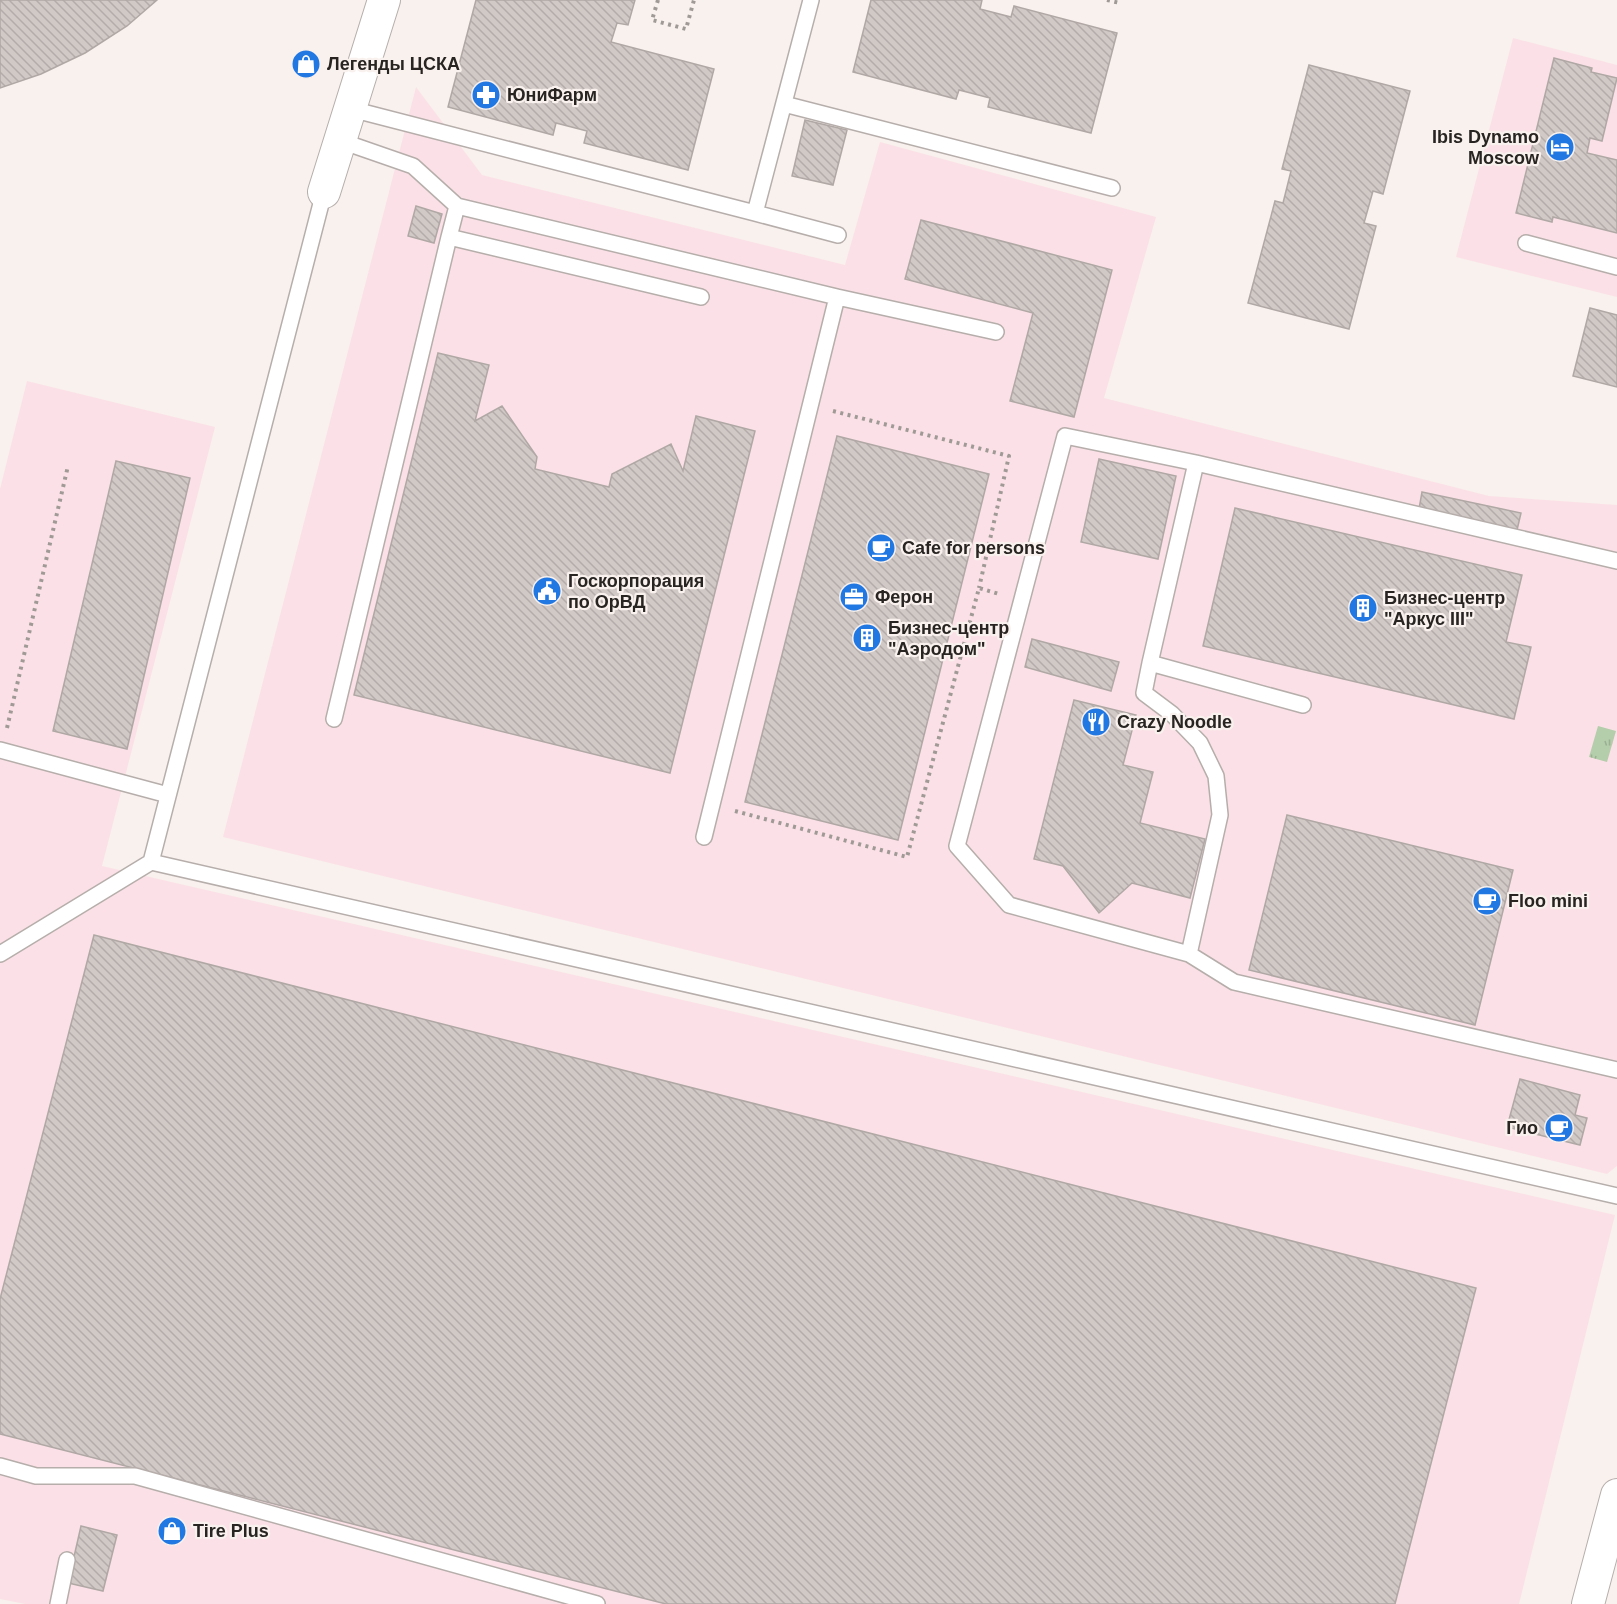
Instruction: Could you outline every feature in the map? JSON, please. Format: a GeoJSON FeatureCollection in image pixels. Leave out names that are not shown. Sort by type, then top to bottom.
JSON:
{"type":"FeatureCollection","features":[{"type":"Feature","properties":{"kind":"street"},"geometry":{"type":"LineString","coordinates":[[324,192],[384,0]]}},
{"type":"Feature","properties":{"kind":"street"},"geometry":{"type":"LineString","coordinates":[[1588,1604],[1617,1495]]}},
{"type":"Feature","properties":{"kind":"lane"},"geometry":{"type":"LineString","coordinates":[[755,213],[811,0]]}},
{"type":"Feature","properties":{"kind":"lane"},"geometry":{"type":"LineString","coordinates":[[784,104],[1112,188]]}},
{"type":"Feature","properties":{"kind":"lane"},"geometry":{"type":"LineString","coordinates":[[351,109],[838,235]]}},
{"type":"Feature","properties":{"kind":"lane"},"geometry":{"type":"LineString","coordinates":[[341,141],[412,166],[457,206],[837,297],[996,332]]}},
{"type":"Feature","properties":{"kind":"lane"},"geometry":{"type":"LineString","coordinates":[[151,862],[324,192]]}},
{"type":"Feature","properties":{"kind":"lane"},"geometry":{"type":"LineString","coordinates":[[334,719],[457,206]]}},
{"type":"Feature","properties":{"kind":"lane"},"geometry":{"type":"LineString","coordinates":[[449,237],[701,297]]}},
{"type":"Feature","properties":{"kind":"lane"},"geometry":{"type":"LineString","coordinates":[[1526,243],[1617,267]]}},
{"type":"Feature","properties":{"kind":"lane"},"geometry":{"type":"LineString","coordinates":[[704,837],[837,297]]}},
{"type":"Feature","properties":{"kind":"lane"},"geometry":{"type":"LineString","coordinates":[[1617,561],[1196,463],[1065,436],[957,846],[1009,905],[1189,954],[1234,982],[1617,1070]]}},
{"type":"Feature","properties":{"kind":"lane"},"geometry":{"type":"LineString","coordinates":[[1189,954],[1220,815],[1216,776],[1200,743],[1172,714],[1144,693],[1196,463]]}},
{"type":"Feature","properties":{"kind":"lane"},"geometry":{"type":"LineString","coordinates":[[1150,663],[1303,705]]}},
{"type":"Feature","properties":{"kind":"lane"},"geometry":{"type":"LineString","coordinates":[[1,750],[168,795]]}},
{"type":"Feature","properties":{"kind":"lane"},"geometry":{"type":"LineString","coordinates":[[0,954],[151,862],[1617,1196]]}},
{"type":"Feature","properties":{"kind":"lane"},"geometry":{"type":"LineString","coordinates":[[0,1466],[36,1476],[135,1476],[597,1604]]}},
{"type":"Feature","properties":{"kind":"lane"},"geometry":{"type":"LineString","coordinates":[[58,1604],[67,1560]]}},
{"type":"Feature","properties":{"kind":"path"},"geometry":{"type":"LineString","coordinates":[[658,0],[652,20],[686,29],[694,0]]}},
{"type":"Feature","properties":{"kind":"path"},"geometry":{"type":"LineString","coordinates":[[1107,0],[1120,3]]}},
{"type":"Feature","properties":{"kind":"path"},"geometry":{"type":"LineString","coordinates":[[711,804],[907,857],[979,588],[1009,456],[810,405]]}},
{"type":"Feature","properties":{"kind":"path"},"geometry":{"type":"LineString","coordinates":[[1,750],[69,466]]}},
{"type":"Feature","properties":{"kind":"path"},"geometry":{"type":"LineString","coordinates":[[979,588],[1022,599]]}},
{"type":"Feature","properties":{"kind":"shaded area"},"geometry":{"type":"Polygon","coordinates":[[[1513,38],[1617,65],[1617,297],[1456,257],[1513,38]]]}},
{"type":"Feature","properties":{"kind":"shaded area"},"geometry":{"type":"Polygon","coordinates":[[[416,87],[482,175],[845,265],[880,142],[1156,217],[1104,398],[1489,496],[1617,505],[1617,1166],[1607,1174],[223,837],[416,87]]]}},
{"type":"Feature","properties":{"kind":"shaded area"},"geometry":{"type":"Polygon","coordinates":[[[27,381],[215,427],[102,866],[1615,1215],[1519,1604],[25,1604],[0,1599],[0,489],[27,381]]]}},
{"type":"Feature","properties":{"kind":"green space"},"geometry":{"type":"Polygon","coordinates":[[[1598,726],[1616,731],[1607,762],[1589,757],[1598,726]]]}},
{"type":"Feature","properties":{"kind":"building"},"geometry":{"type":"Polygon","coordinates":[[[0,0],[157,0],[127,26],[85,53],[41,74],[0,88],[0,0]]]}},
{"type":"Feature","properties":{"kind":"building"},"geometry":{"type":"Polygon","coordinates":[[[476,0],[635,0],[628,25],[617,23],[611,42],[714,69],[688,170],[584,143],[587,131],[556,123],[553,135],[448,107],[476,0]]]}},
{"type":"Feature","properties":{"kind":"building"},"geometry":{"type":"Polygon","coordinates":[[[871,0],[982,0],[980,9],[1011,17],[1014,6],[1117,33],[1091,133],[988,107],[990,98],[959,90],[956,99],[853,72],[871,0]]]}},
{"type":"Feature","properties":{"kind":"building","name":"Ibis Dynamo Moscow"},"geometry":{"type":"Polygon","coordinates":[[[1554,58],[1592,68],[1591,72],[1617,78],[1602,141],[1590,138],[1587,153],[1617,160],[1617,233],[1553,217],[1552,222],[1516,213],[1554,58]]]}},
{"type":"Feature","properties":{"kind":"building"},"geometry":{"type":"Polygon","coordinates":[[[1309,65],[1410,91],[1383,194],[1373,191],[1364,223],[1376,226],[1349,329],[1248,303],[1275,201],[1283,203],[1291,171],[1282,169],[1309,65]]]}},
{"type":"Feature","properties":{"kind":"building"},"geometry":{"type":"Polygon","coordinates":[[[805,120],[847,130],[833,185],[792,176],[805,120]]]}},
{"type":"Feature","properties":{"kind":"building"},"geometry":{"type":"Polygon","coordinates":[[[416,206],[442,214],[434,243],[408,236],[416,206]]]}},
{"type":"Feature","properties":{"kind":"building"},"geometry":{"type":"Polygon","coordinates":[[[921,220],[1112,270],[1074,417],[1010,401],[1033,313],[905,279],[921,220]]]}},
{"type":"Feature","properties":{"kind":"building"},"geometry":{"type":"Polygon","coordinates":[[[1590,308],[1617,315],[1617,387],[1573,376],[1590,308]]]}},
{"type":"Feature","properties":{"kind":"building","name":"Госкорпорация по ОрВД"},"geometry":{"type":"Polygon","coordinates":[[[438,353],[489,365],[475,421],[502,406],[537,457],[535,469],[609,487],[612,474],[671,444],[683,471],[696,416],[755,431],[670,773],[354,695],[438,353]]]}},
{"type":"Feature","properties":{"kind":"building","name":"Бизнес-центр \"Аэродом\""},"geometry":{"type":"Polygon","coordinates":[[[837,436],[989,474],[898,840],[745,802],[837,436]]]}},
{"type":"Feature","properties":{"kind":"building"},"geometry":{"type":"Polygon","coordinates":[[[1099,459],[1176,476],[1158,559],[1081,542],[1099,459]]]}},
{"type":"Feature","properties":{"kind":"building"},"geometry":{"type":"Polygon","coordinates":[[[116,461],[190,478],[127,749],[53,731],[116,461]]]}},
{"type":"Feature","properties":{"kind":"building"},"geometry":{"type":"Polygon","coordinates":[[[1422,492],[1521,513],[1517,530],[1419,509],[1422,492]]]}},
{"type":"Feature","properties":{"kind":"building","name":"Бизнес-центр \"Аркус III\""},"geometry":{"type":"Polygon","coordinates":[[[1235,508],[1522,575],[1506,642],[1531,647],[1514,719],[1203,646],[1235,508]]]}},
{"type":"Feature","properties":{"kind":"building"},"geometry":{"type":"Polygon","coordinates":[[[1032,639],[1119,662],[1111,691],[1025,667],[1032,639]]]}},
{"type":"Feature","properties":{"kind":"building"},"geometry":{"type":"Polygon","coordinates":[[[1074,700],[1136,715],[1123,765],[1153,772],[1140,823],[1205,839],[1190,898],[1132,883],[1099,913],[1063,866],[1034,859],[1074,700]]]}},
{"type":"Feature","properties":{"kind":"building"},"geometry":{"type":"Polygon","coordinates":[[[1287,815],[1513,870],[1475,1025],[1249,970],[1287,815]]]}},
{"type":"Feature","properties":{"kind":"building"},"geometry":{"type":"Polygon","coordinates":[[[94,935],[1476,1288],[1395,1604],[666,1604],[0,1434],[0,1299],[94,935]]]}},
{"type":"Feature","properties":{"kind":"building"},"geometry":{"type":"Polygon","coordinates":[[[1520,1079],[1580,1095],[1575,1115],[1587,1118],[1580,1145],[1507,1127],[1520,1079]]]}},
{"type":"Feature","properties":{"kind":"building"},"geometry":{"type":"Polygon","coordinates":[[[81,1526],[117,1535],[103,1591],[68,1583],[81,1526]]]}},
{"type":"Feature","properties":{"kind":"place","name":"Легенды ЦСКА"},"geometry":{"type":"Point","coordinates":[306,64]}},
{"type":"Feature","properties":{"kind":"place","name":"ЮниФарм"},"geometry":{"type":"Point","coordinates":[486,95]}},
{"type":"Feature","properties":{"kind":"place","name":"Ibis Dynamo Moscow"},"geometry":{"type":"Point","coordinates":[1560,147]}},
{"type":"Feature","properties":{"kind":"place","name":"Cafe for persons"},"geometry":{"type":"Point","coordinates":[881,548]}},
{"type":"Feature","properties":{"kind":"place","name":"Госкорпорация по ОрВД"},"geometry":{"type":"Point","coordinates":[547,591]}},
{"type":"Feature","properties":{"kind":"place","name":"Ферон"},"geometry":{"type":"Point","coordinates":[854,597]}},
{"type":"Feature","properties":{"kind":"place","name":"Бизнес-центр \"Аркус III\""},"geometry":{"type":"Point","coordinates":[1363,608]}},
{"type":"Feature","properties":{"kind":"place","name":"Бизнес-центр \"Аэродом\""},"geometry":{"type":"Point","coordinates":[867,638]}},
{"type":"Feature","properties":{"kind":"place","name":"Crazy Noodle"},"geometry":{"type":"Point","coordinates":[1096,722]}},
{"type":"Feature","properties":{"kind":"place","name":"Floo mini"},"geometry":{"type":"Point","coordinates":[1487,901]}},
{"type":"Feature","properties":{"kind":"place","name":"Гио"},"geometry":{"type":"Point","coordinates":[1559,1128]}},
{"type":"Feature","properties":{"kind":"place","name":"Tire Plus"},"geometry":{"type":"Point","coordinates":[172,1531]}}]}
